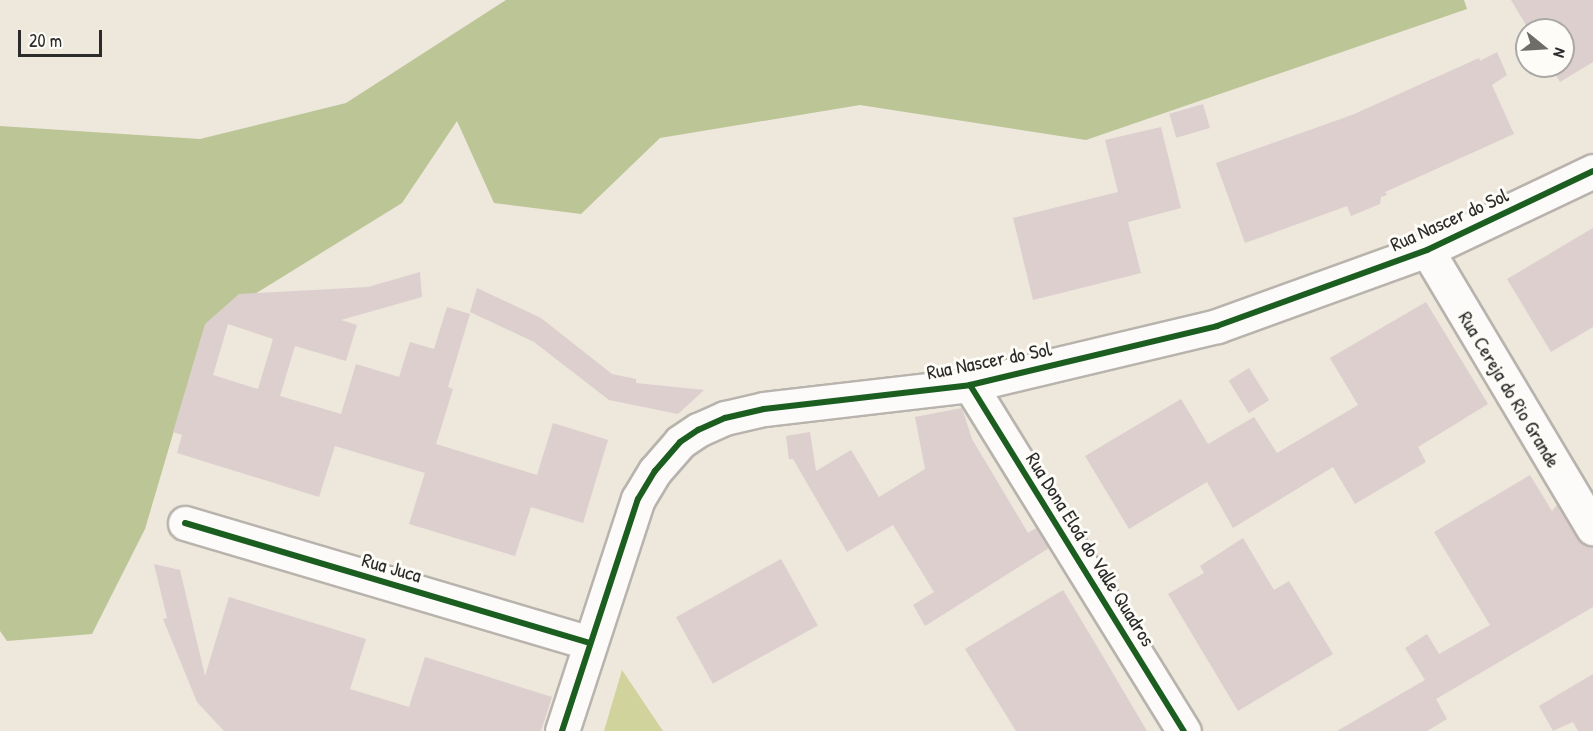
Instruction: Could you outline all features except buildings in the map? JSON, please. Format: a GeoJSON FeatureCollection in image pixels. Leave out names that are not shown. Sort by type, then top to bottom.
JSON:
{"type":"FeatureCollection","features":[{"type":"Feature","properties":{"kind":"street","name":"Rua Nascer do Sol"},"geometry":{"type":"LineString","coordinates":[[562,731],[638,499],[655,471],[680,442],[725,418],[764,409],[969,385],[1217,326],[1427,250],[1593,171]]}},
{"type":"Feature","properties":{"kind":"street","name":"Rua Cereja do Rio Grande"},"geometry":{"type":"LineString","coordinates":[[1427,250],[1593,528]]}},
{"type":"Feature","properties":{"kind":"street","name":"Rua Dona Eloá do Valle Quadros"},"geometry":{"type":"LineString","coordinates":[[969,385],[1184,731]]}},
{"type":"Feature","properties":{"kind":"street","name":"Rua Juca"},"geometry":{"type":"LineString","coordinates":[[185,523],[589,643]]}},
{"type":"Feature","properties":{"kind":"green space"},"geometry":{"type":"Polygon","coordinates":[[[506,0],[1464,0],[1467,9],[1086,140],[860,105],[660,138],[581,214],[494,203],[457,121],[402,203],[237,305],[201,339],[145,529],[92,634],[7,641],[0,631],[0,126],[200,139],[346,103],[506,0]]]}},
{"type":"Feature","properties":{"kind":"green space"},"geometry":{"type":"Polygon","coordinates":[[[622,670],[663,731],[604,731],[622,670]]]}},
{"type":"Feature","properties":{"kind":"cycle path"},"geometry":{"type":"LineString","coordinates":[[562,731],[638,499],[655,471],[680,442],[698,430],[725,418],[764,409],[970,385],[1217,326],[1427,250],[1593,171]]}},
{"type":"Feature","properties":{"kind":"cycle path"},"geometry":{"type":"LineString","coordinates":[[970,385],[1184,731]]}},
{"type":"Feature","properties":{"kind":"cycle path"},"geometry":{"type":"LineString","coordinates":[[185,523],[589,643]]}}]}
